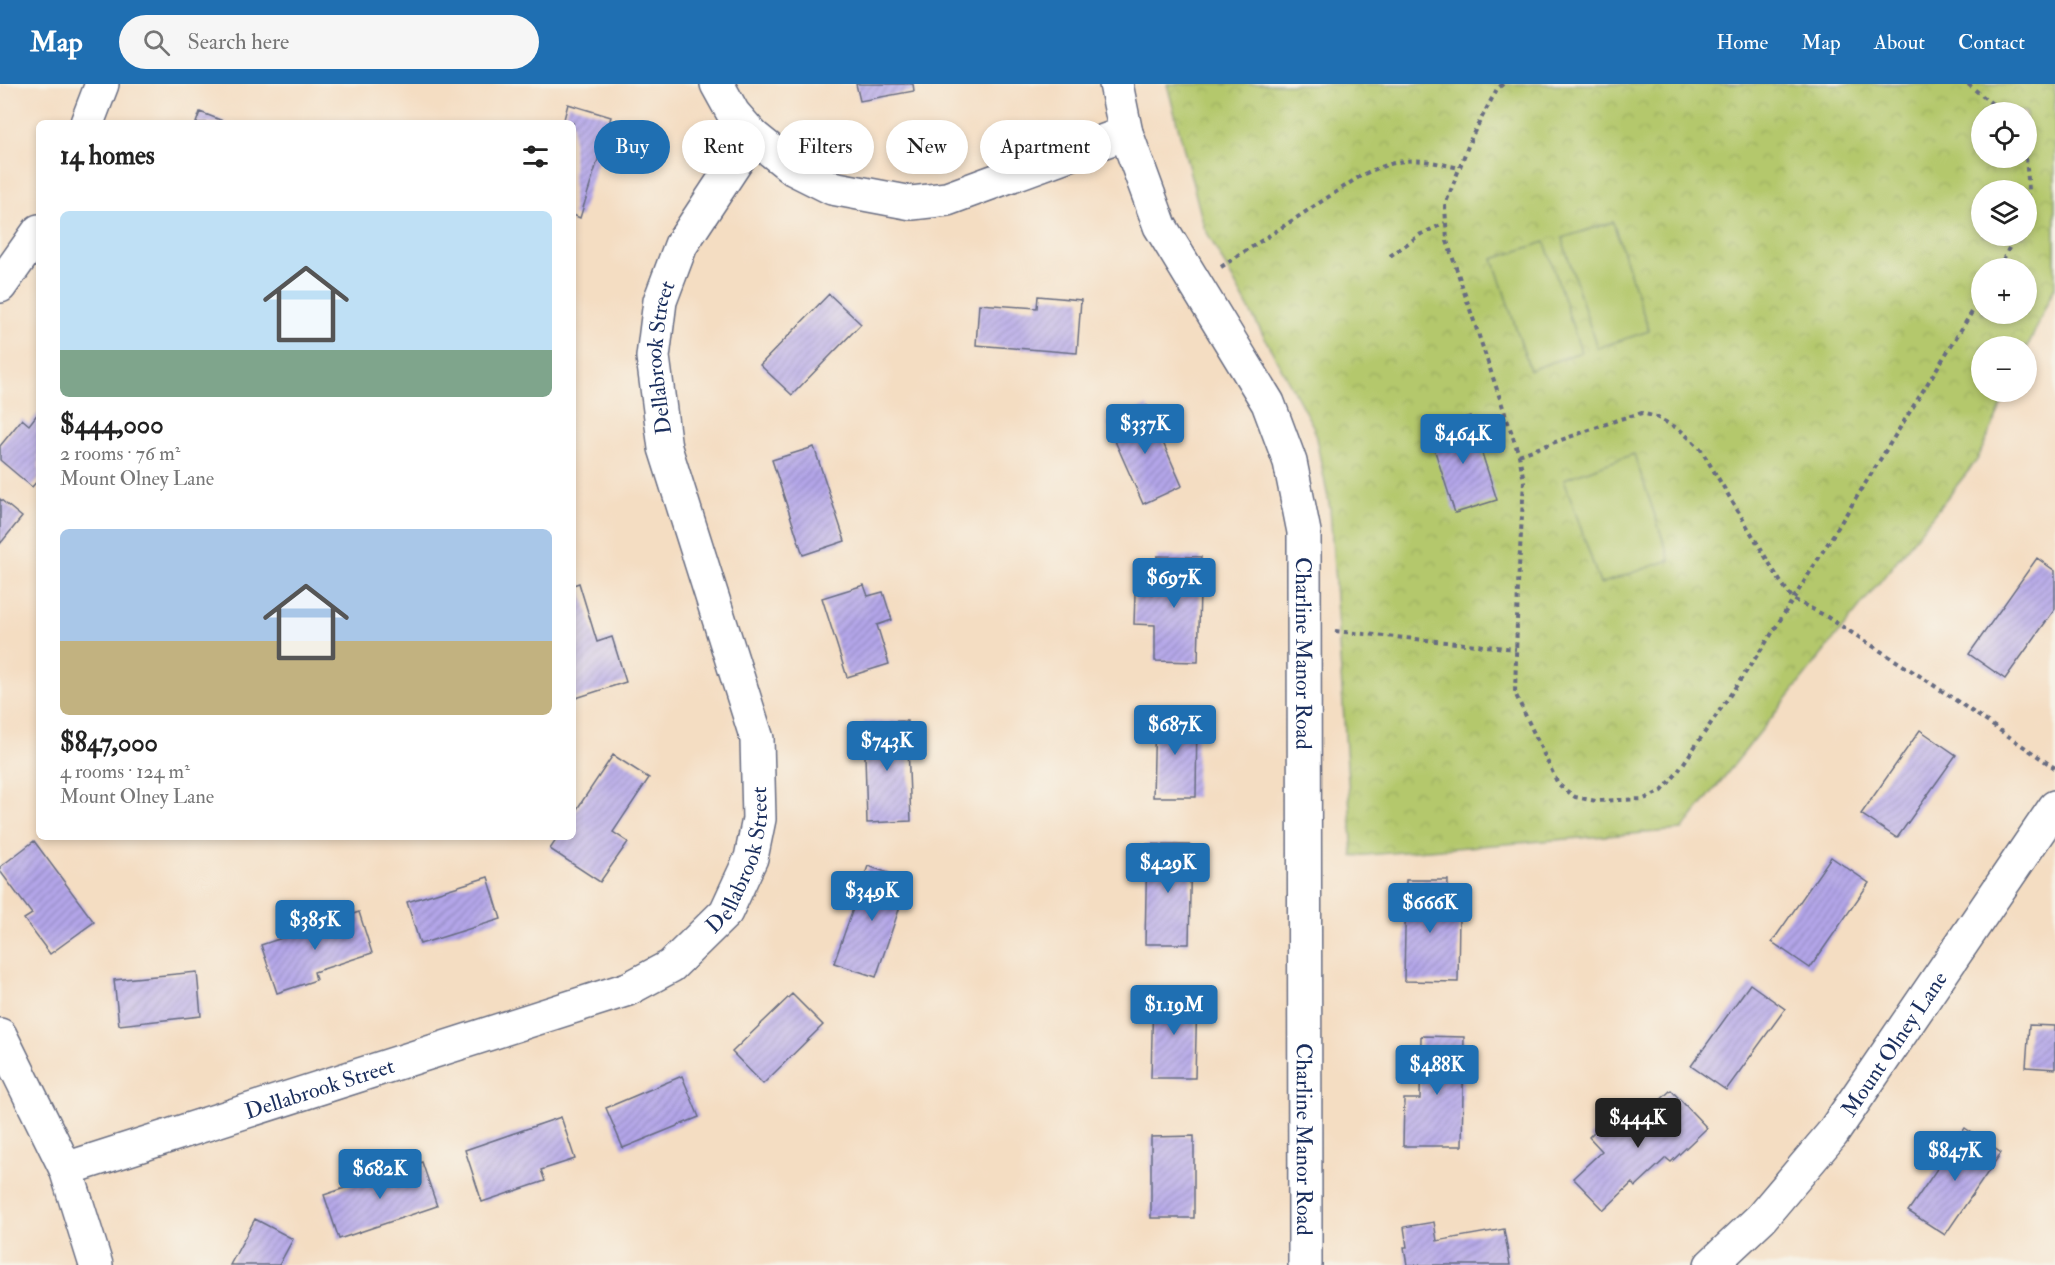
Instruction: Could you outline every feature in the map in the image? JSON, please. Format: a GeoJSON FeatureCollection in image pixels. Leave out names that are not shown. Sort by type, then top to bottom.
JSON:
{"type":"FeatureCollection","features":[{"type":"Feature","properties":{"kind":"street"},"geometry":{"type":"LineString","coordinates":[[88,120],[102,84]]}},
{"type":"Feature","properties":{"kind":"street"},"geometry":{"type":"LineString","coordinates":[[717,84],[739,120]]}},
{"type":"Feature","properties":{"kind":"street","name":"Charline Manor Road"},"geometry":{"type":"LineString","coordinates":[[1116,84],[1126,133],[1160,225],[1268,403],[1290,462],[1304,532],[1305,1265]]}},
{"type":"Feature","properties":{"kind":"street"},"geometry":{"type":"LineString","coordinates":[[765,145],[794,169],[832,188],[912,203],[947,199],[1126,133]]}},
{"type":"Feature","properties":{"kind":"street","name":"Dellabrook Street"},"geometry":{"type":"LineString","coordinates":[[66,1169],[628,989],[671,966],[726,912],[751,858],[759,819],[757,739],[665,448],[653,357],[660,301],[681,245],[727,174]]}},
{"type":"Feature","properties":{"kind":"street"},"geometry":{"type":"LineString","coordinates":[[0,286],[36,235]]}},
{"type":"Feature","properties":{"kind":"street","name":"Mount Olney Lane"},"geometry":{"type":"LineString","coordinates":[[1711,1265],[1761,1218],[1832,1134],[2046,841],[2055,807]]}},
{"type":"Feature","properties":{"kind":"street"},"geometry":{"type":"LineString","coordinates":[[0,1035],[66,1169],[96,1265]]}},
{"type":"Feature","properties":{"kind":"path"},"geometry":{"type":"LineString","coordinates":[[1503,84],[1497,89],[1472,136],[1445,205],[1447,241],[1519,454],[1524,482],[1515,693],[1558,784],[1575,797],[1596,801],[1644,799],[1662,791],[1677,773],[1793,599],[1971,314]]}},
{"type":"Feature","properties":{"kind":"path"},"geometry":{"type":"LineString","coordinates":[[1968,84],[1990,102]]}},
{"type":"Feature","properties":{"kind":"path"},"geometry":{"type":"LineString","coordinates":[[1195,283],[1362,175],[1385,165],[1405,160],[1424,160],[1459,168]]}},
{"type":"Feature","properties":{"kind":"path"},"geometry":{"type":"LineString","coordinates":[[1390,256],[1421,234],[1446,223]]}},
{"type":"Feature","properties":{"kind":"path"},"geometry":{"type":"LineString","coordinates":[[1519,454],[1642,413],[1679,429],[1700,448],[1779,581],[1793,599],[1824,615],[1923,678],[2055,768]]}},
{"type":"Feature","properties":{"kind":"path"},"geometry":{"type":"LineString","coordinates":[[1304,628],[1516,649]]}},
{"type":"Feature","properties":{"kind":"green space"},"geometry":{"type":"Polygon","coordinates":[[[1167,84],[2055,84],[2055,286],[2033,336],[1971,336],[1971,402],[2003,402],[1977,460],[1682,830],[1353,856],[1330,508],[1314,428],[1204,227],[1167,84]]]}},
{"type":"Feature","properties":{"kind":"green space"},"geometry":{"type":"Polygon","coordinates":[[[1613,222],[1649,331],[1597,348],[1562,238],[1613,222]]]}},
{"type":"Feature","properties":{"kind":"green space"},"geometry":{"type":"Polygon","coordinates":[[[1545,242],[1581,352],[1530,370],[1493,259],[1545,242]]]}},
{"type":"Feature","properties":{"kind":"green space"},"geometry":{"type":"Polygon","coordinates":[[[1634,454],[1670,560],[1600,584],[1564,479],[1634,454]]]}},
{"type":"Feature","properties":{"kind":"building"},"geometry":{"type":"Polygon","coordinates":[[[856,84],[913,84],[914,91],[860,101],[856,84]]]}},
{"type":"Feature","properties":{"kind":"building"},"geometry":{"type":"Polygon","coordinates":[[[568,104],[611,117],[610,120],[594,120],[594,172],[580,218],[576,216],[576,120],[564,120],[568,104]]]}},
{"type":"Feature","properties":{"kind":"building"},"geometry":{"type":"Polygon","coordinates":[[[200,112],[220,120],[197,120],[200,112]]]}},
{"type":"Feature","properties":{"kind":"building"},"geometry":{"type":"Polygon","coordinates":[[[829,294],[861,324],[792,395],[760,365],[829,294]]]}},
{"type":"Feature","properties":{"kind":"building"},"geometry":{"type":"Polygon","coordinates":[[[1038,296],[1081,300],[1077,353],[976,345],[979,304],[1037,308],[1038,296]]]}},
{"type":"Feature","properties":{"kind":"building"},"geometry":{"type":"Polygon","coordinates":[[[1147,406],[1182,486],[1143,504],[1107,423],[1147,406]]]}},
{"type":"Feature","properties":{"kind":"building"},"geometry":{"type":"Polygon","coordinates":[[[36,416],[36,482],[32,487],[0,460],[0,446],[22,419],[29,425],[36,416]]]}},
{"type":"Feature","properties":{"kind":"building"},"geometry":{"type":"Polygon","coordinates":[[[1470,416],[1497,500],[1455,513],[1428,430],[1470,416]]]}},
{"type":"Feature","properties":{"kind":"building"},"geometry":{"type":"Polygon","coordinates":[[[814,447],[845,541],[803,555],[772,460],[814,447]]]}},
{"type":"Feature","properties":{"kind":"building"},"geometry":{"type":"Polygon","coordinates":[[[0,499],[22,517],[0,544],[0,499]]]}},
{"type":"Feature","properties":{"kind":"building"},"geometry":{"type":"Polygon","coordinates":[[[1157,556],[1201,557],[1198,662],[1155,661],[1155,625],[1134,624],[1135,593],[1156,594],[1157,556]]]}},
{"type":"Feature","properties":{"kind":"building"},"geometry":{"type":"Polygon","coordinates":[[[2037,558],[2055,571],[2055,609],[2005,679],[1969,654],[2037,558]]]}},
{"type":"Feature","properties":{"kind":"building"},"geometry":{"type":"Polygon","coordinates":[[[579,583],[597,642],[612,637],[626,682],[576,698],[576,584],[579,583]]]}},
{"type":"Feature","properties":{"kind":"building"},"geometry":{"type":"Polygon","coordinates":[[[864,585],[868,596],[883,592],[892,620],[877,625],[889,664],[847,677],[822,598],[864,585]]]}},
{"type":"Feature","properties":{"kind":"building"},"geometry":{"type":"Polygon","coordinates":[[[1155,714],[1197,715],[1196,797],[1153,797],[1155,714]]]}},
{"type":"Feature","properties":{"kind":"building"},"geometry":{"type":"Polygon","coordinates":[[[907,721],[911,821],[867,823],[864,722],[907,721]]]}},
{"type":"Feature","properties":{"kind":"building"},"geometry":{"type":"Polygon","coordinates":[[[1920,730],[1956,755],[1897,838],[1861,814],[1920,730]]]}},
{"type":"Feature","properties":{"kind":"building"},"geometry":{"type":"Polygon","coordinates":[[[613,755],[649,778],[613,832],[628,842],[600,882],[550,849],[556,840],[576,840],[576,810],[613,755]]]}},
{"type":"Feature","properties":{"kind":"building"},"geometry":{"type":"Polygon","coordinates":[[[34,841],[94,922],[50,954],[24,919],[32,914],[0,871],[0,867],[34,841]]]}},
{"type":"Feature","properties":{"kind":"building"},"geometry":{"type":"Polygon","coordinates":[[[1147,844],[1191,845],[1189,944],[1145,944],[1147,844]]]}},
{"type":"Feature","properties":{"kind":"building"},"geometry":{"type":"Polygon","coordinates":[[[1831,857],[1869,883],[1810,968],[1772,942],[1831,857]]]}},
{"type":"Feature","properties":{"kind":"building"},"geometry":{"type":"Polygon","coordinates":[[[868,866],[909,880],[876,977],[834,963],[868,866]]]}},
{"type":"Feature","properties":{"kind":"building"},"geometry":{"type":"Polygon","coordinates":[[[488,877],[501,919],[420,944],[407,902],[488,877]]]}},
{"type":"Feature","properties":{"kind":"building"},"geometry":{"type":"Polygon","coordinates":[[[1406,880],[1448,880],[1447,915],[1459,915],[1458,982],[1404,981],[1406,880]]]}},
{"type":"Feature","properties":{"kind":"building"},"geometry":{"type":"Polygon","coordinates":[[[359,912],[372,953],[314,972],[316,980],[277,993],[261,945],[359,912]]]}},
{"type":"Feature","properties":{"kind":"building"},"geometry":{"type":"Polygon","coordinates":[[[197,972],[201,1016],[119,1025],[114,980],[197,972]]]}},
{"type":"Feature","properties":{"kind":"building"},"geometry":{"type":"Polygon","coordinates":[[[1750,984],[1785,1009],[1726,1090],[1691,1066],[1750,984]]]}},
{"type":"Feature","properties":{"kind":"building"},"geometry":{"type":"Polygon","coordinates":[[[792,994],[823,1025],[763,1084],[732,1052],[792,994]]]}},
{"type":"Feature","properties":{"kind":"building"},"geometry":{"type":"Polygon","coordinates":[[[1153,994],[1197,995],[1195,1078],[1151,1078],[1153,994]]]}},
{"type":"Feature","properties":{"kind":"building"},"geometry":{"type":"Polygon","coordinates":[[[2029,1025],[2055,1026],[2055,1069],[2026,1067],[2029,1025]]]}},
{"type":"Feature","properties":{"kind":"building"},"geometry":{"type":"Polygon","coordinates":[[[1421,1036],[1464,1037],[1462,1146],[1403,1146],[1404,1099],[1420,1099],[1421,1036]]]}},
{"type":"Feature","properties":{"kind":"building"},"geometry":{"type":"Polygon","coordinates":[[[682,1076],[699,1117],[623,1148],[606,1108],[682,1076]]]}},
{"type":"Feature","properties":{"kind":"building"},"geometry":{"type":"Polygon","coordinates":[[[1671,1090],[1707,1128],[1671,1162],[1666,1158],[1635,1187],[1632,1183],[1604,1210],[1573,1178],[1602,1151],[1589,1137],[1611,1115],[1626,1132],[1671,1090]]]}},
{"type":"Feature","properties":{"kind":"building"},"geometry":{"type":"Polygon","coordinates":[[[561,1117],[575,1159],[541,1170],[545,1181],[482,1202],[465,1150],[561,1117]]]}},
{"type":"Feature","properties":{"kind":"building"},"geometry":{"type":"Polygon","coordinates":[[[1965,1128],[2001,1153],[1945,1235],[1908,1211],[1965,1128]]]}},
{"type":"Feature","properties":{"kind":"building"},"geometry":{"type":"Polygon","coordinates":[[[1194,1136],[1194,1218],[1151,1218],[1151,1137],[1194,1136]]]}},
{"type":"Feature","properties":{"kind":"building"},"geometry":{"type":"Polygon","coordinates":[[[422,1162],[437,1206],[339,1239],[324,1195],[422,1162]]]}},
{"type":"Feature","properties":{"kind":"building"},"geometry":{"type":"Polygon","coordinates":[[[255,1219],[293,1239],[279,1265],[230,1265],[255,1219]]]}},
{"type":"Feature","properties":{"kind":"building"},"geometry":{"type":"Polygon","coordinates":[[[1434,1222],[1437,1241],[1504,1229],[1510,1265],[1407,1265],[1404,1227],[1434,1222]]]}}]}
